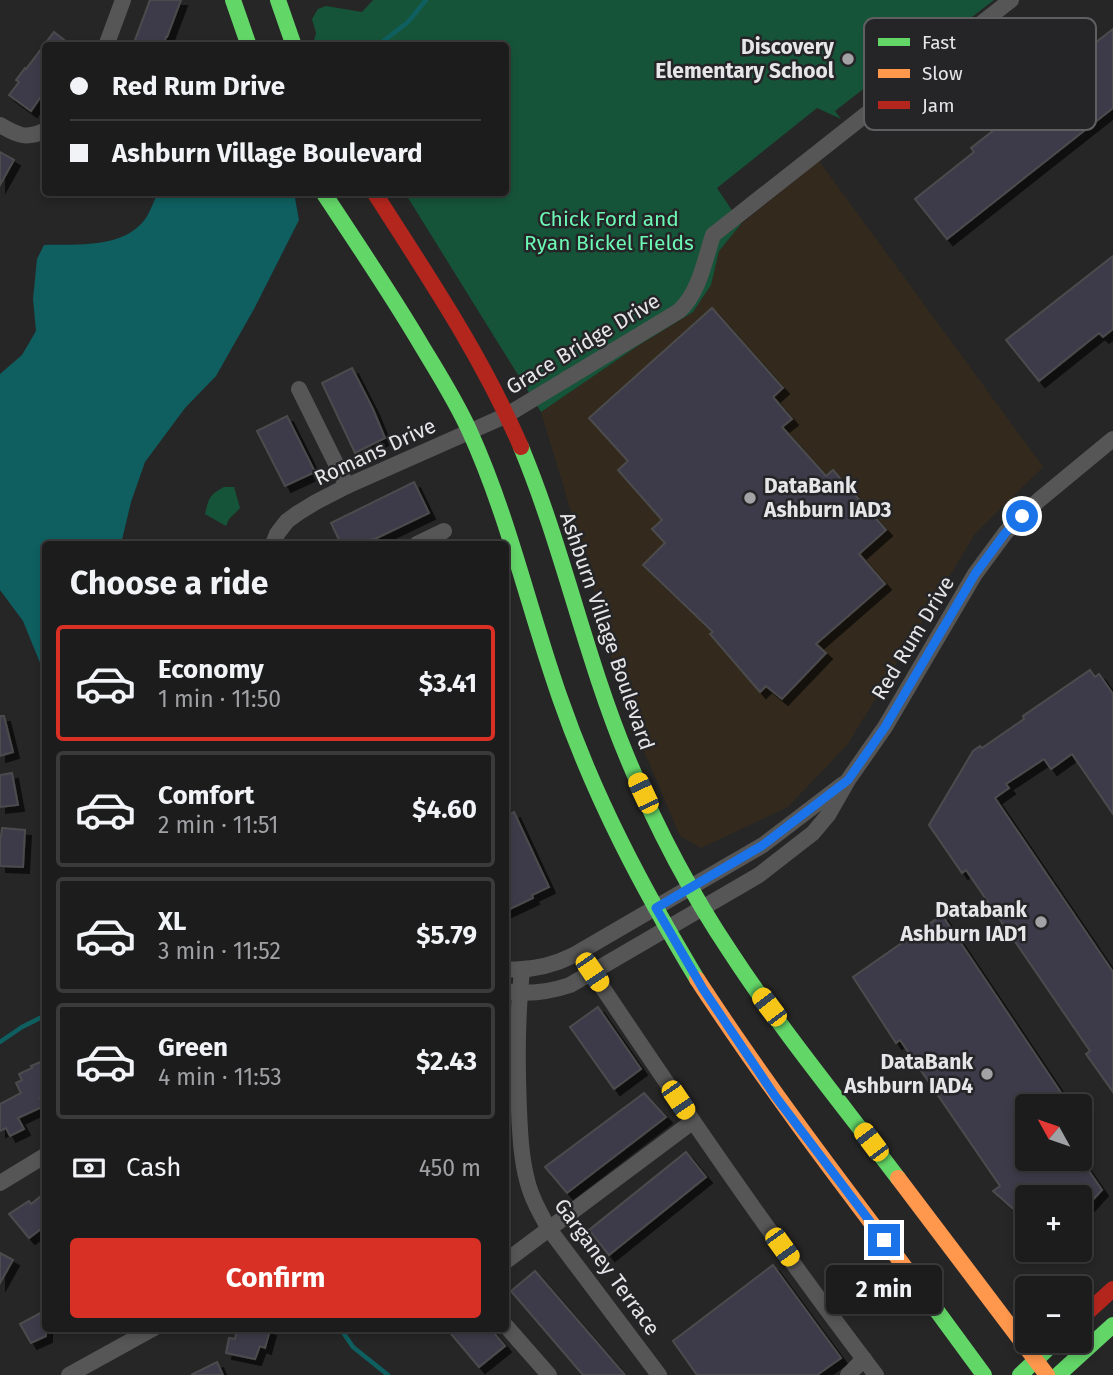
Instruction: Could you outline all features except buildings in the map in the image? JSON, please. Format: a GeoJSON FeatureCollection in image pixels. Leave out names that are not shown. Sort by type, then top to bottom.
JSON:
{"type":"FeatureCollection","features":[{"type":"Feature","properties":{"kind":"main road"},"geometry":{"type":"LineString","coordinates":[[233,0],[248,42]]}},
{"type":"Feature","properties":{"kind":"main road"},"geometry":{"type":"LineString","coordinates":[[278,0],[293,42]]}},
{"type":"Feature","properties":{"kind":"main road"},"geometry":{"type":"LineString","coordinates":[[326,196],[408,323],[470,432],[497,500],[575,740],[619,840],[667,928],[703,989],[775,1096],[984,1375]]}},
{"type":"Feature","properties":{"kind":"main road","name":"Ashburn Village Boulevard"},"geometry":{"type":"LineString","coordinates":[[377,196],[481,363],[507,415],[537,488],[596,677],[633,773],[702,908],[754,988],[1047,1375]]}},
{"type":"Feature","properties":{"kind":"main road"},"geometry":{"type":"LineString","coordinates":[[1092,1308],[1113,1289]]}},
{"type":"Feature","properties":{"kind":"main road"},"geometry":{"type":"LineString","coordinates":[[1058,1375],[1113,1325]]}},
{"type":"Feature","properties":{"kind":"main road"},"geometry":{"type":"LineString","coordinates":[[1020,1375],[1043,1353]]}},
{"type":"Feature","properties":{"kind":"street"},"geometry":{"type":"LineString","coordinates":[[107,42],[123,0]]}},
{"type":"Feature","properties":{"kind":"street","name":"Grace Bridge Drive"},"geometry":{"type":"LineString","coordinates":[[988,18],[1011,0]]}},
{"type":"Feature","properties":{"kind":"street","name":"Grace Bridge Drive"},"geometry":{"type":"LineString","coordinates":[[507,415],[678,311],[696,290],[713,235],[864,116]]}},
{"type":"Feature","properties":{"kind":"street"},"geometry":{"type":"LineString","coordinates":[[0,125],[26,136],[42,132]]}},
{"type":"Feature","properties":{"kind":"street"},"geometry":{"type":"LineString","coordinates":[[299,389],[347,486]]}},
{"type":"Feature","properties":{"kind":"street","name":"Romans Drive"},"geometry":{"type":"LineString","coordinates":[[274,541],[277,534],[298,513],[347,486],[507,415]]}},
{"type":"Feature","properties":{"kind":"street","name":"Red Rum Drive"},"geometry":{"type":"LineString","coordinates":[[667,928],[758,875],[813,833],[828,816],[848,780],[885,727],[975,574],[1006,532],[1039,500],[1113,439]]}},
{"type":"Feature","properties":{"kind":"street"},"geometry":{"type":"LineString","coordinates":[[423,541],[444,531]]}},
{"type":"Feature","properties":{"kind":"street","name":"Red Rum Drive"},"geometry":{"type":"LineString","coordinates":[[656,908],[763,845],[848,780]]}},
{"type":"Feature","properties":{"kind":"street"},"geometry":{"type":"LineString","coordinates":[[514,970],[556,964],[656,908]]}},
{"type":"Feature","properties":{"kind":"street"},"geometry":{"type":"LineString","coordinates":[[513,992],[553,990],[570,985],[667,928]]}},
{"type":"Feature","properties":{"kind":"street","name":"Garganey Terrace"},"geometry":{"type":"LineString","coordinates":[[514,970],[522,1154],[527,1180],[549,1228],[659,1375]]}},
{"type":"Feature","properties":{"kind":"street"},"geometry":{"type":"LineString","coordinates":[[592,972],[692,1122],[876,1375]]}},
{"type":"Feature","properties":{"kind":"street"},"geometry":{"type":"LineString","coordinates":[[509,1259],[692,1122]]}},
{"type":"Feature","properties":{"kind":"street"},"geometry":{"type":"LineString","coordinates":[[0,1183],[42,1157]]}},
{"type":"Feature","properties":{"kind":"street"},"geometry":{"type":"LineString","coordinates":[[509,1329],[549,1375]]}},
{"type":"Feature","properties":{"kind":"street"},"geometry":{"type":"LineString","coordinates":[[69,1375],[147,1332]]}},
{"type":"Feature","properties":{"kind":"street"},"geometry":{"type":"LineString","coordinates":[[848,1375],[864,1359]]}},
{"type":"Feature","properties":{"kind":"shaded area"},"geometry":{"type":"Polygon","coordinates":[[[819,161],[1043,467],[975,534],[848,744],[788,807],[701,848],[680,836],[621,697],[589,571],[541,412],[693,312],[711,285],[719,251],[741,224],[819,161]]]}},
{"type":"Feature","properties":{"kind":"green space","name":"Chick Ford and Ryan Bickel Fields"},"geometry":{"type":"Polygon","coordinates":[[[373,0],[994,0],[971,18],[864,18],[864,89],[835,111],[841,119],[817,108],[717,188],[741,224],[719,251],[711,285],[693,312],[541,412],[407,196],[509,196],[509,42],[314,42],[316,33],[312,19],[318,9],[326,6],[362,12],[373,0]]]}},
{"type":"Feature","properties":{"kind":"green space"},"geometry":{"type":"Polygon","coordinates":[[[224,487],[234,487],[240,508],[226,526],[205,514],[210,498],[224,487]]]}},
{"type":"Feature","properties":{"kind":"water"},"geometry":{"type":"Polygon","coordinates":[[[157,196],[293,196],[299,220],[216,376],[185,408],[145,462],[131,502],[122,541],[42,541],[42,668],[23,621],[0,590],[0,374],[22,355],[36,331],[33,299],[37,259],[44,245],[113,240],[137,228],[146,218],[157,196]]]}},
{"type":"Feature","properties":{"kind":"waterway"},"geometry":{"type":"LineString","coordinates":[[382,42],[408,22],[426,0]]}},
{"type":"Feature","properties":{"kind":"waterway"},"geometry":{"type":"LineString","coordinates":[[0,1042],[42,1017]]}},
{"type":"Feature","properties":{"kind":"waterway"},"geometry":{"type":"LineString","coordinates":[[343,1332],[353,1347],[388,1375]]}},
{"type":"Feature","properties":{"kind":"traffic: fast"},"geometry":{"type":"LineString","coordinates":[[233,0],[248,42]]}},
{"type":"Feature","properties":{"kind":"traffic: fast"},"geometry":{"type":"LineString","coordinates":[[278,0],[293,42]]}},
{"type":"Feature","properties":{"kind":"traffic: fast"},"geometry":{"type":"LineString","coordinates":[[326,196],[399,309],[465,421],[496,497],[560,698],[589,772],[639,877],[697,979]]}},
{"type":"Feature","properties":{"kind":"traffic: fast"},"geometry":{"type":"LineString","coordinates":[[521,447],[536,485],[612,719],[661,833],[701,906],[751,982],[791,1039],[898,1178]]}},
{"type":"Feature","properties":{"kind":"traffic: fast"},"geometry":{"type":"LineString","coordinates":[[907,1270],[984,1375]]}},
{"type":"Feature","properties":{"kind":"traffic: fast"},"geometry":{"type":"LineString","coordinates":[[1058,1375],[1113,1325]]}},
{"type":"Feature","properties":{"kind":"traffic: fast"},"geometry":{"type":"LineString","coordinates":[[1020,1375],[1043,1353]]}},
{"type":"Feature","properties":{"kind":"traffic: slow"},"geometry":{"type":"LineString","coordinates":[[697,979],[773,1090],[907,1270]]}},
{"type":"Feature","properties":{"kind":"traffic: slow"},"geometry":{"type":"LineString","coordinates":[[898,1178],[1047,1375]]}},
{"type":"Feature","properties":{"kind":"traffic: jam"},"geometry":{"type":"LineString","coordinates":[[377,196],[471,348],[521,447]]}},
{"type":"Feature","properties":{"kind":"traffic: jam"},"geometry":{"type":"LineString","coordinates":[[1092,1308],[1113,1289]]}},
{"type":"Feature","properties":{"kind":"place","name":"Discovery Elementary School"},"geometry":{"type":"Point","coordinates":[848,59]}},
{"type":"Feature","properties":{"kind":"place","name":"DataBank Ashburn IAD3"},"geometry":{"type":"Point","coordinates":[750,498]}},
{"type":"Feature","properties":{"kind":"place","name":"Databank Ashburn IAD1"},"geometry":{"type":"Point","coordinates":[1041,922]}},
{"type":"Feature","properties":{"kind":"place","name":"DataBank Ashburn IAD4"},"geometry":{"type":"Point","coordinates":[987,1074]}},
{"type":"Feature","properties":{"kind":"route"},"geometry":{"type":"LineString","coordinates":[[884,1240],[775,1096],[703,989],[656,908],[763,845],[848,780],[885,727],[975,574],[1006,532],[1022,516]]}}]}
